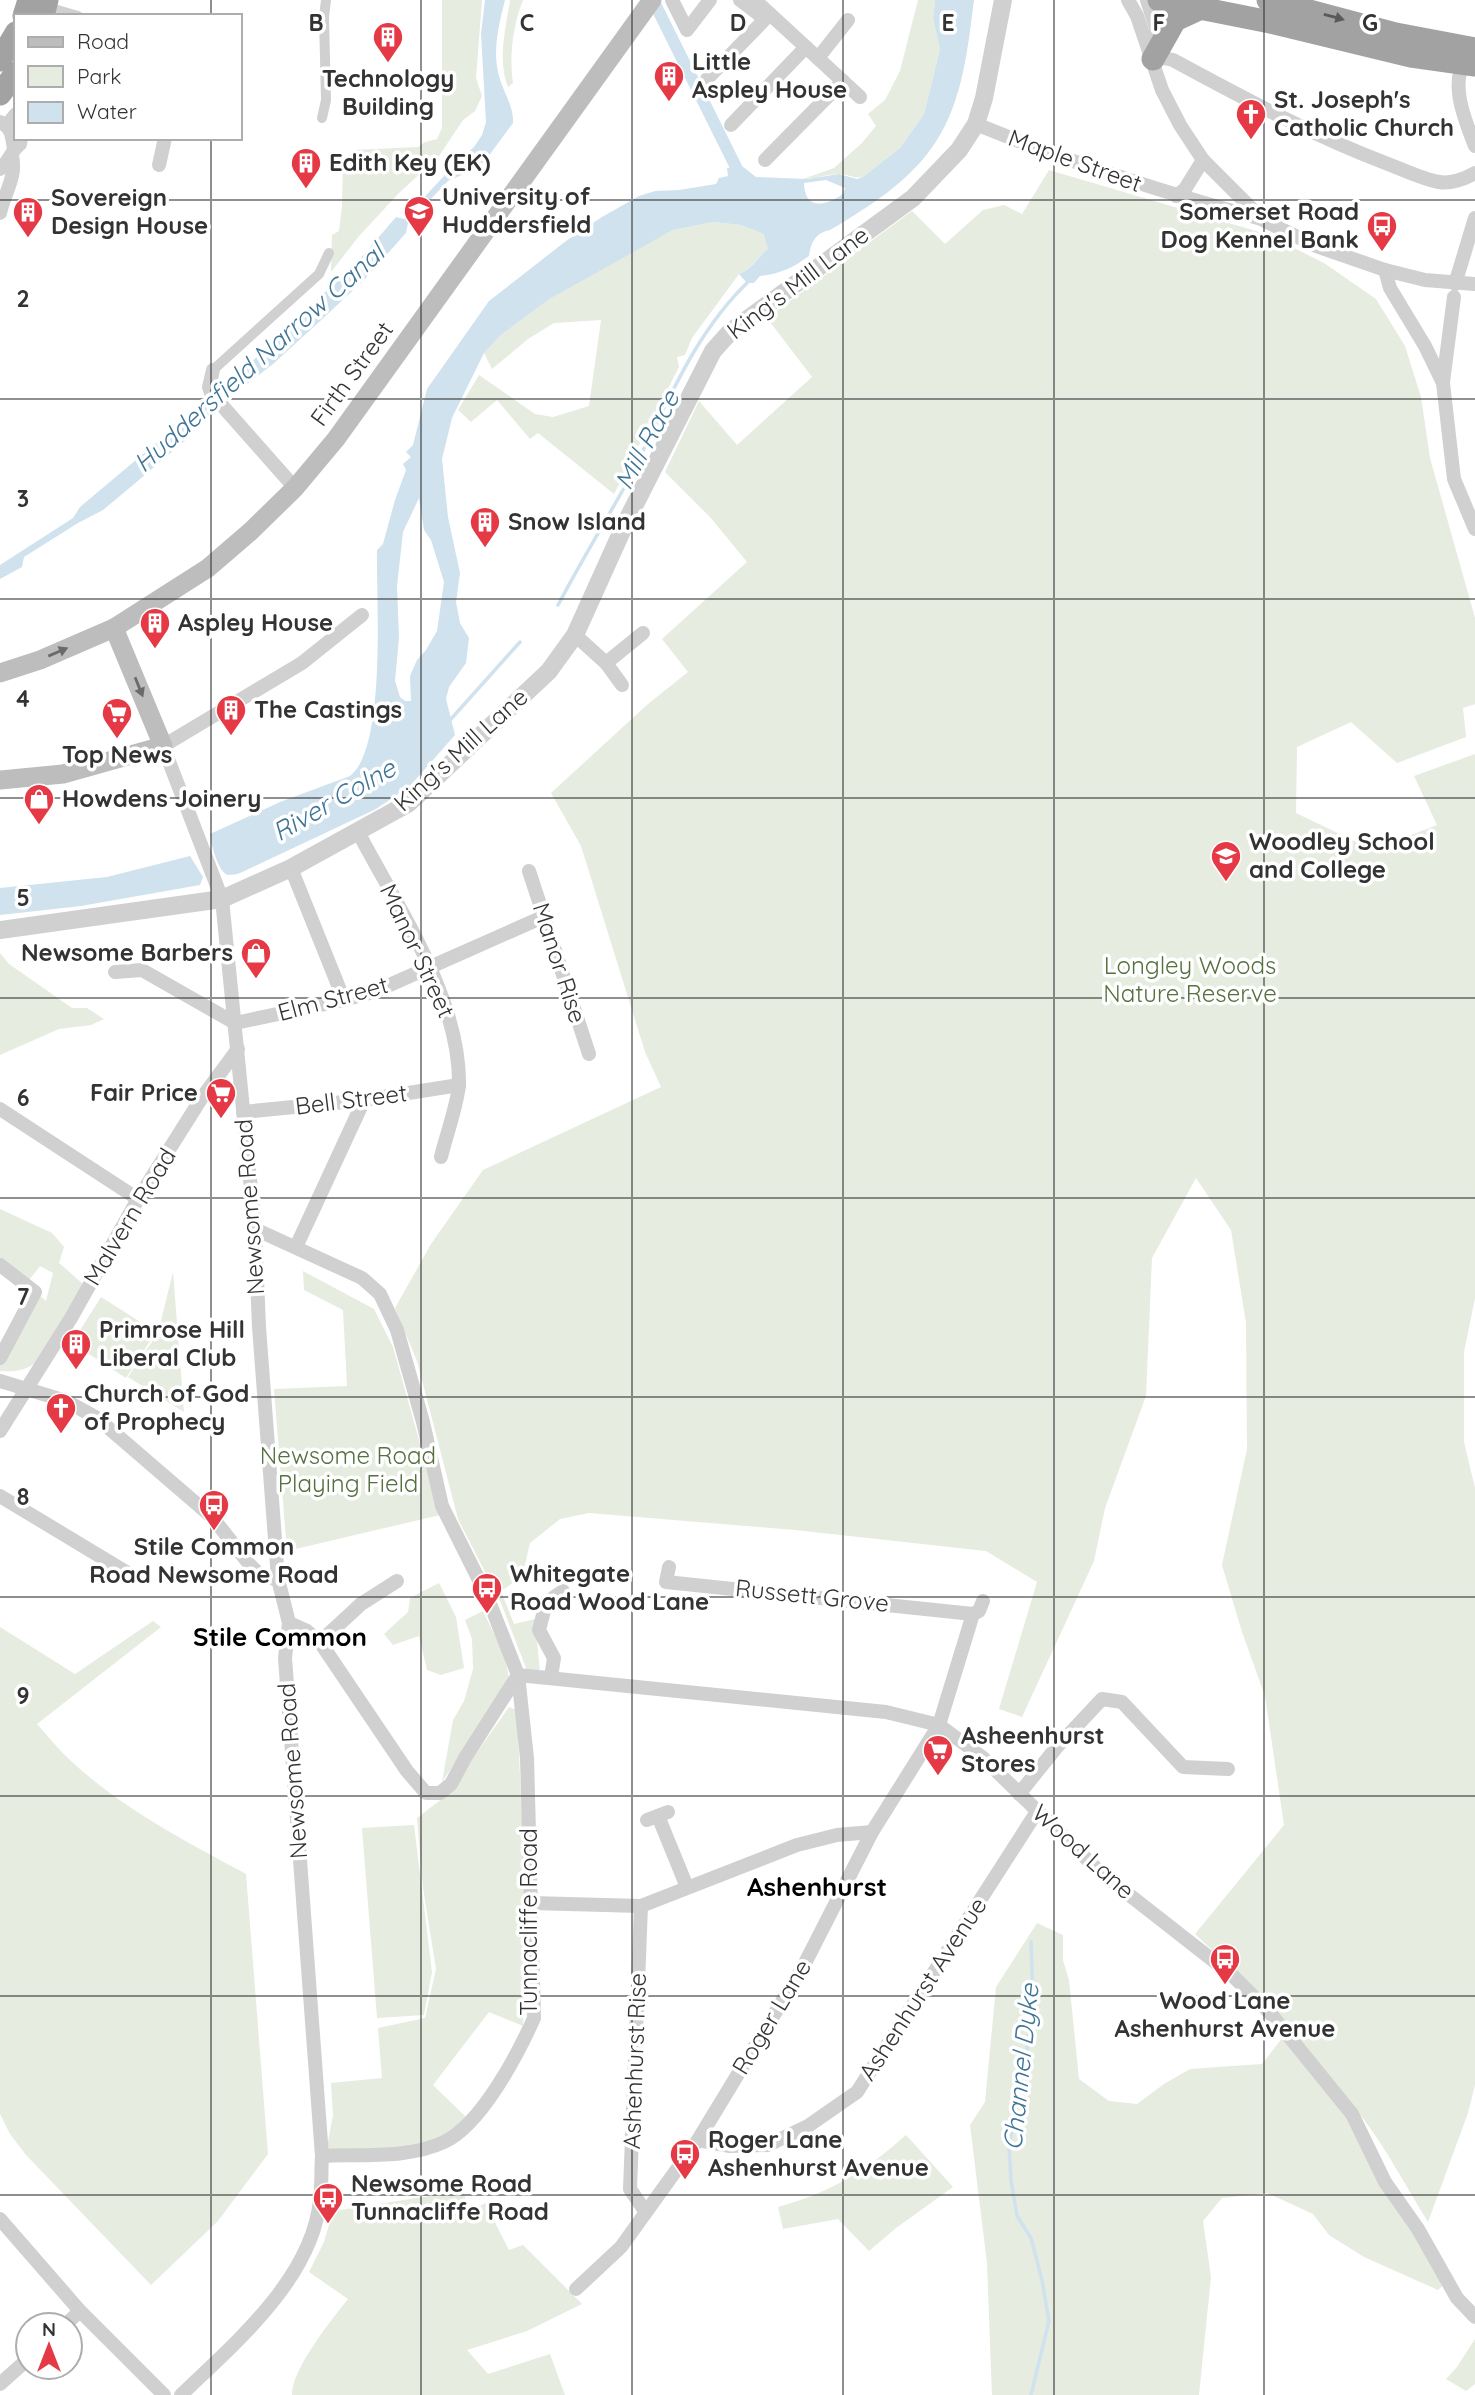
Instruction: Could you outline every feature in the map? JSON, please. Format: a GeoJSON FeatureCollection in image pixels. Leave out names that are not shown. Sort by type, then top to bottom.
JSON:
{"type":"FeatureCollection","features":[{"type":"Feature","properties":{"kind":"highway"},"geometry":{"type":"LineString","coordinates":[[1159,0],[1202,4],[1411,56],[1472,57]]}},
{"type":"Feature","properties":{"kind":"highway"},"geometry":{"type":"LineString","coordinates":[[1268,0],[1472,57]]}},
{"type":"Feature","properties":{"kind":"highway"},"geometry":{"type":"LineString","coordinates":[[1153,58],[1175,20],[1202,4]]}},
{"type":"Feature","properties":{"kind":"highway"},"geometry":{"type":"LineString","coordinates":[[0,60],[14,36]]}},
{"type":"Feature","properties":{"kind":"highway"},"geometry":{"type":"LineString","coordinates":[[0,94],[14,76]]}},
{"type":"Feature","properties":{"kind":"main road","name":"Firth Street"},"geometry":{"type":"LineString","coordinates":[[0,673],[114,628],[208,568],[295,488],[336,439],[650,3]]}},
{"type":"Feature","properties":{"kind":"main road"},"geometry":{"type":"LineString","coordinates":[[0,780],[63,775],[163,746],[114,628]]}},
{"type":"Feature","properties":{"kind":"street"},"geometry":{"type":"LineString","coordinates":[[322,118],[326,100],[326,0]]}},
{"type":"Feature","properties":{"kind":"street"},"geometry":{"type":"LineString","coordinates":[[672,0],[686,35],[710,0]]}},
{"type":"Feature","properties":{"kind":"street","name":"King's Mill Lane"},"geometry":{"type":"LineString","coordinates":[[0,930],[220,895],[291,867],[409,803],[549,671],[575,635],[626,522],[713,351],[730,332],[913,198],[959,150],[976,124],[984,98],[1003,0]]}},
{"type":"Feature","properties":{"kind":"street"},"geometry":{"type":"LineString","coordinates":[[1128,0],[1153,58],[1162,90],[1180,125],[1203,160],[1263,220],[1316,246],[1385,270],[1455,290],[1475,284]]}},
{"type":"Feature","properties":{"kind":"street"},"geometry":{"type":"LineString","coordinates":[[1147,0],[1156,28],[1157,42],[1153,58]]}},
{"type":"Feature","properties":{"kind":"street"},"geometry":{"type":"LineString","coordinates":[[752,3],[806,47],[860,97]]}},
{"type":"Feature","properties":{"kind":"street"},"geometry":{"type":"LineString","coordinates":[[48,8],[70,14]]}},
{"type":"Feature","properties":{"kind":"street"},"geometry":{"type":"LineString","coordinates":[[707,79],[768,17]]}},
{"type":"Feature","properties":{"kind":"street"},"geometry":{"type":"LineString","coordinates":[[818,58],[848,20]]}},
{"type":"Feature","properties":{"kind":"street"},"geometry":{"type":"LineString","coordinates":[[731,125],[806,47]]}},
{"type":"Feature","properties":{"kind":"street"},"geometry":{"type":"LineString","coordinates":[[1472,57],[1459,80],[1459,94],[1474,141]]}},
{"type":"Feature","properties":{"kind":"street"},"geometry":{"type":"LineString","coordinates":[[1153,58],[1173,60],[1231,92],[1353,150],[1416,174],[1442,183],[1475,173]]}},
{"type":"Feature","properties":{"kind":"street"},"geometry":{"type":"LineString","coordinates":[[765,160],[843,80]]}},
{"type":"Feature","properties":{"kind":"street"},"geometry":{"type":"LineString","coordinates":[[2,206],[14,165],[15,148],[8,120]]}},
{"type":"Feature","properties":{"kind":"street","name":"Maple Street"},"geometry":{"type":"LineString","coordinates":[[976,124],[1046,153],[1176,196],[1263,220]]}},
{"type":"Feature","properties":{"kind":"street"},"geometry":{"type":"LineString","coordinates":[[159,165],[165,140]]}},
{"type":"Feature","properties":{"kind":"street"},"geometry":{"type":"LineString","coordinates":[[2,206],[6,184],[1,169],[15,148]]}},
{"type":"Feature","properties":{"kind":"street","name":"Maple Street"},"geometry":{"type":"LineString","coordinates":[[1176,196],[1185,189],[1203,160]]}},
{"type":"Feature","properties":{"kind":"street"},"geometry":{"type":"LineString","coordinates":[[1475,218],[1455,290],[1443,383],[1454,479],[1475,529]]}},
{"type":"Feature","properties":{"kind":"street"},"geometry":{"type":"LineString","coordinates":[[295,488],[211,393],[209,387],[213,370],[319,274],[329,253]]}},
{"type":"Feature","properties":{"kind":"street"},"geometry":{"type":"LineString","coordinates":[[1385,270],[1390,288],[1425,346],[1443,383]]}},
{"type":"Feature","properties":{"kind":"street"},"geometry":{"type":"LineString","coordinates":[[163,746],[302,663],[362,615]]}},
{"type":"Feature","properties":{"kind":"street"},"geometry":{"type":"LineString","coordinates":[[606,663],[643,633]]}},
{"type":"Feature","properties":{"kind":"street"},"geometry":{"type":"LineString","coordinates":[[575,635],[606,663],[622,685]]}},
{"type":"Feature","properties":{"kind":"street","name":"Newsome Road"},"geometry":{"type":"LineString","coordinates":[[163,746],[220,895],[238,1049],[255,1229],[259,1327],[278,1579],[289,1623],[285,1658],[322,2156],[320,2201],[313,2228],[306,2249],[282,2292],[181,2395]]}},
{"type":"Feature","properties":{"kind":"street","name":"Manor Street"},"geometry":{"type":"LineString","coordinates":[[358,832],[430,969],[453,1027],[459,1086],[441,1157]]}},
{"type":"Feature","properties":{"kind":"street"},"geometry":{"type":"LineString","coordinates":[[291,867],[344,1000]]}},
{"type":"Feature","properties":{"kind":"street","name":"Manor Rise"},"geometry":{"type":"LineString","coordinates":[[529,871],[589,1054]]}},
{"type":"Feature","properties":{"kind":"street","name":"Elm Street"},"geometry":{"type":"LineString","coordinates":[[235,1023],[376,991],[543,917]]}},
{"type":"Feature","properties":{"kind":"street"},"geometry":{"type":"LineString","coordinates":[[115,972],[142,970],[235,1023]]}},
{"type":"Feature","properties":{"kind":"street","name":"Malvern Road"},"geometry":{"type":"LineString","coordinates":[[0,1431],[29,1388],[138,1199],[201,1099],[238,1049]]}},
{"type":"Feature","properties":{"kind":"street","name":"Bell Street"},"geometry":{"type":"LineString","coordinates":[[243,1112],[364,1100],[459,1086]]}},
{"type":"Feature","properties":{"kind":"street"},"geometry":{"type":"LineString","coordinates":[[296,1247],[364,1100]]}},
{"type":"Feature","properties":{"kind":"street"},"geometry":{"type":"LineString","coordinates":[[0,1109],[138,1199]]}},
{"type":"Feature","properties":{"kind":"street","name":"Tunnacliffe Road"},"geometry":{"type":"LineString","coordinates":[[255,1229],[362,1278],[380,1294],[391,1314],[423,1422],[442,1506],[487,1596],[518,1675],[527,1758],[534,2018],[520,2049],[498,2085],[467,2126],[444,2142],[399,2153],[322,2156]]}},
{"type":"Feature","properties":{"kind":"street"},"geometry":{"type":"LineString","coordinates":[[0,1265],[35,1292],[0,1358]]}},
{"type":"Feature","properties":{"kind":"street"},"geometry":{"type":"LineString","coordinates":[[0,1381],[66,1401],[97,1418],[212,1517],[262,1577],[278,1579]]}},
{"type":"Feature","properties":{"kind":"street"},"geometry":{"type":"LineString","coordinates":[[0,1496],[125,1573]]}},
{"type":"Feature","properties":{"kind":"street","name":"Russett Grove"},"geometry":{"type":"LineString","coordinates":[[670,1567],[666,1582],[973,1614]]}},
{"type":"Feature","properties":{"kind":"street"},"geometry":{"type":"LineString","coordinates":[[320,1642],[361,1604],[397,1581]]}},
{"type":"Feature","properties":{"kind":"street"},"geometry":{"type":"LineString","coordinates":[[551,1677],[554,1658],[539,1630],[546,1603],[563,1591]]}},
{"type":"Feature","properties":{"kind":"street"},"geometry":{"type":"LineString","coordinates":[[973,1614],[979,1611],[983,1601]]}},
{"type":"Feature","properties":{"kind":"street","name":"Roger Lane"},"geometry":{"type":"LineString","coordinates":[[576,2289],[621,2247],[698,2140],[803,1968],[872,1832],[939,1725],[973,1614]]}},
{"type":"Feature","properties":{"kind":"street"},"geometry":{"type":"LineString","coordinates":[[289,1623],[307,1630],[320,1642],[407,1771],[426,1793],[440,1793],[451,1784],[518,1675]]}},
{"type":"Feature","properties":{"kind":"street","name":"Wood Lane"},"geometry":{"type":"LineString","coordinates":[[518,1675],[886,1712],[939,1725],[982,1757],[1100,1872],[1233,1976],[1270,2013],[1352,2114],[1385,2182],[1419,2229],[1457,2298],[1475,2317]]}},
{"type":"Feature","properties":{"kind":"street"},"geometry":{"type":"LineString","coordinates":[[1019,1794],[1056,1748],[1102,1699],[1122,1702],[1183,1767],[1228,1769]]}},
{"type":"Feature","properties":{"kind":"street","name":"Ashenhurst Avenue"},"geometry":{"type":"LineString","coordinates":[[698,2140],[730,2146],[768,2145],[808,2126],[857,2092],[1038,1810]]}},
{"type":"Feature","properties":{"kind":"street"},"geometry":{"type":"LineString","coordinates":[[658,1816],[687,1887]]}},
{"type":"Feature","properties":{"kind":"street"},"geometry":{"type":"LineString","coordinates":[[531,1903],[641,1906],[797,1845],[837,1835],[872,1832]]}},
{"type":"Feature","properties":{"kind":"street","name":"Ashenhurst Rise"},"geometry":{"type":"LineString","coordinates":[[641,1906],[630,2189],[645,2211]]}},
{"type":"Feature","properties":{"kind":"street"},"geometry":{"type":"LineString","coordinates":[[0,2219],[79,2311]]}},
{"type":"Feature","properties":{"kind":"street"},"geometry":{"type":"LineString","coordinates":[[84,2316],[164,2395]]}},
{"type":"Feature","properties":{"kind":"street"},"geometry":{"type":"LineString","coordinates":[[0,2384],[14,2372]]}},
{"type":"Feature","properties":{"kind":"green space"},"geometry":{"type":"Polygon","coordinates":[[[442,0],[482,0],[476,78],[482,96],[475,111],[463,120],[439,156],[399,193],[359,236],[331,272],[332,235],[339,231],[342,206],[343,159],[354,150],[418,147],[437,139],[442,128],[442,0]]]}},
{"type":"Feature","properties":{"kind":"green space"},"geometry":{"type":"Polygon","coordinates":[[[510,0],[523,0],[513,41],[513,83],[508,87],[503,55],[510,0]]]}},
{"type":"Feature","properties":{"kind":"green space"},"geometry":{"type":"Polygon","coordinates":[[[918,0],[935,0],[933,19],[940,49],[924,114],[900,148],[863,177],[839,174],[803,179],[834,168],[862,143],[876,126],[868,114],[885,100],[900,71],[918,0]]]}},
{"type":"Feature","properties":{"kind":"green space","name":"Longley Woods Nature Reserve"},"geometry":{"type":"Polygon","coordinates":[[[1049,170],[1266,234],[1324,263],[1376,299],[1405,346],[1421,397],[1430,458],[1475,618],[1475,704],[1463,708],[1466,737],[1397,763],[1351,722],[1297,747],[1296,813],[1373,850],[1437,825],[1414,776],[1475,754],[1475,1298],[1464,1352],[1464,1442],[1475,1488],[1475,2085],[1468,2113],[1428,2222],[1382,2145],[1346,2096],[1263,2001],[1195,1934],[1284,1825],[1265,1696],[1222,1565],[1247,1449],[1246,1323],[1231,1230],[1196,1178],[1152,1258],[1146,1396],[1105,1508],[1094,1561],[1022,1717],[999,1709],[1037,1582],[986,1551],[795,1530],[589,1513],[560,1519],[530,1543],[522,1577],[501,1591],[514,1624],[535,1619],[540,1673],[528,1673],[501,1603],[458,1519],[417,1361],[395,1308],[431,1244],[483,1170],[661,1087],[645,1052],[581,846],[551,793],[648,704],[688,672],[662,639],[747,562],[710,517],[665,472],[699,401],[737,445],[812,377],[767,318],[912,211],[945,244],[983,210],[1004,205],[1022,214],[1049,170]]]}},
{"type":"Feature","properties":{"kind":"green space"},"geometry":{"type":"Polygon","coordinates":[[[713,222],[741,225],[765,234],[768,249],[739,274],[692,338],[685,355],[677,357],[679,367],[614,494],[538,433],[530,439],[497,400],[471,422],[458,410],[479,375],[535,414],[553,417],[589,406],[601,320],[554,323],[528,339],[492,369],[484,353],[501,335],[575,283],[673,230],[713,222]]]}},
{"type":"Feature","properties":{"kind":"green space"},"geometry":{"type":"Polygon","coordinates":[[[0,953],[9,964],[72,1008],[87,1008],[104,1019],[91,1025],[59,1029],[0,1055],[0,953]]]}},
{"type":"Feature","properties":{"kind":"green space"},"geometry":{"type":"Polygon","coordinates":[[[0,1209],[52,1233],[64,1247],[59,1263],[83,1284],[34,1364],[14,1371],[0,1371],[0,1364],[38,1294],[46,1301],[53,1273],[40,1266],[26,1284],[0,1260],[0,1209]]]}},
{"type":"Feature","properties":{"kind":"green space","name":"Newsome Road Playing Field"},"geometry":{"type":"Polygon","coordinates":[[[303,1271],[374,1309],[393,1347],[440,1515],[287,1551],[274,1389],[347,1386],[343,1310],[304,1290],[303,1271]]]}},
{"type":"Feature","properties":{"kind":"green space"},"geometry":{"type":"Polygon","coordinates":[[[173,1272],[184,1412],[128,1377],[158,1333],[173,1272]]]}},
{"type":"Feature","properties":{"kind":"green space"},"geometry":{"type":"Polygon","coordinates":[[[101,1297],[156,1332],[126,1378],[72,1343],[101,1297]]]}},
{"type":"Feature","properties":{"kind":"green space"},"geometry":{"type":"Polygon","coordinates":[[[439,1583],[456,1617],[464,1668],[441,1675],[427,1670],[419,1636],[393,1645],[384,1634],[408,1612],[410,1598],[439,1583]]]}},
{"type":"Feature","properties":{"kind":"green space"},"geometry":{"type":"Polygon","coordinates":[[[483,1611],[503,1655],[509,1683],[442,1782],[453,1720],[464,1701],[473,1669],[472,1639],[465,1620],[483,1611]]]}},
{"type":"Feature","properties":{"kind":"green space"},"geometry":{"type":"Polygon","coordinates":[[[153,1621],[161,1627],[37,1724],[70,1760],[110,1793],[154,1823],[246,1874],[268,2154],[218,2221],[151,2285],[26,2155],[10,2134],[0,2114],[0,1627],[75,1674],[153,1621]]]}},
{"type":"Feature","properties":{"kind":"green space"},"geometry":{"type":"Polygon","coordinates":[[[509,1707],[517,1710],[526,1909],[523,2026],[489,2012],[433,2085],[469,2120],[445,2139],[397,2149],[326,2152],[333,2115],[331,2083],[382,2078],[378,2028],[425,2018],[436,1969],[423,1888],[417,1818],[456,1788],[471,1761],[509,1707]]]}},
{"type":"Feature","properties":{"kind":"green space"},"geometry":{"type":"Polygon","coordinates":[[[414,1825],[432,1972],[424,2015],[377,2018],[362,1828],[414,1825]]]}},
{"type":"Feature","properties":{"kind":"green space"},"geometry":{"type":"Polygon","coordinates":[[[1037,1923],[1063,1935],[1063,1960],[1069,1980],[1079,2079],[1109,2101],[1137,2104],[1190,2069],[1262,2064],[1283,2037],[1353,2123],[1449,2280],[1438,2290],[1364,2257],[1329,2235],[1313,2214],[1267,2193],[1222,2198],[1203,2221],[1211,2277],[1199,2395],[992,2395],[987,2263],[970,2125],[985,2102],[996,1987],[1037,1923]]]}},
{"type":"Feature","properties":{"kind":"green space"},"geometry":{"type":"Polygon","coordinates":[[[906,2135],[953,2187],[869,2251],[838,2219],[783,2229],[778,2207],[831,2188],[862,2170],[906,2135]]]}},
{"type":"Feature","properties":{"kind":"green space"},"geometry":{"type":"Polygon","coordinates":[[[462,2191],[472,2211],[485,2203],[509,2250],[523,2245],[582,2304],[527,2331],[467,2350],[488,2374],[550,2354],[565,2395],[292,2395],[293,2385],[305,2359],[348,2299],[309,2272],[324,2242],[333,2211],[462,2191]]]}},
{"type":"Feature","properties":{"kind":"green space"},"geometry":{"type":"Polygon","coordinates":[[[1475,2339],[1475,2384],[1466,2391],[1446,2379],[1475,2339]]]}},
{"type":"Feature","properties":{"kind":"water","name":"Huddersfield Narrow Canal"},"geometry":{"type":"Polygon","coordinates":[[[485,0],[505,0],[496,57],[513,123],[485,161],[473,170],[448,181],[408,223],[406,233],[364,280],[273,364],[210,413],[188,438],[103,510],[24,557],[22,567],[0,579],[0,565],[73,518],[80,507],[199,407],[209,404],[359,260],[396,217],[404,219],[444,176],[445,166],[452,166],[474,147],[486,122],[481,34],[485,0]]]}},
{"type":"Feature","properties":{"kind":"water","name":"River Colne"},"geometry":{"type":"Polygon","coordinates":[[[935,0],[974,0],[959,90],[946,124],[915,168],[874,202],[818,236],[811,246],[809,256],[786,270],[760,276],[754,283],[747,283],[739,274],[768,249],[764,234],[741,225],[713,222],[673,230],[551,298],[501,335],[484,353],[452,418],[442,459],[448,517],[460,573],[456,602],[460,623],[469,638],[466,663],[449,687],[446,699],[455,735],[410,786],[376,809],[239,873],[224,873],[216,857],[210,834],[280,802],[350,776],[362,760],[375,705],[377,550],[383,544],[406,470],[403,464],[411,457],[406,452],[413,445],[427,389],[489,301],[566,241],[639,196],[655,191],[716,184],[719,178],[728,176],[727,168],[742,166],[756,177],[808,179],[839,174],[857,179],[863,177],[900,148],[924,114],[940,49],[933,19],[935,0]],[[826,180],[804,183],[805,192],[812,202],[823,203],[843,194],[845,188],[826,180]],[[419,498],[403,532],[397,586],[399,638],[395,681],[400,697],[405,701],[411,701],[410,676],[417,660],[437,631],[444,582],[431,540],[424,530],[419,498]]]}},
{"type":"Feature","properties":{"kind":"water"},"geometry":{"type":"Polygon","coordinates":[[[190,856],[203,877],[200,885],[81,906],[0,915],[0,888],[107,877],[190,856]]]}},
{"type":"Feature","properties":{"kind":"waterway"},"geometry":{"type":"LineString","coordinates":[[653,0],[736,167]]}},
{"type":"Feature","properties":{"kind":"waterway","name":"Mill Race"},"geometry":{"type":"LineString","coordinates":[[558,605],[624,488],[693,354],[727,305],[747,283]]}},
{"type":"Feature","properties":{"kind":"waterway","name":"Mill Race"},"geometry":{"type":"LineString","coordinates":[[451,719],[520,642]]}},
{"type":"Feature","properties":{"kind":"waterway","name":"Channel Dyke"},"geometry":{"type":"LineString","coordinates":[[1031,1942],[1033,1999],[1027,2049],[1009,2146],[1017,2216],[1031,2238],[1049,2321],[1031,2395]]}},
{"type":"Feature","properties":{"kind":"place","name":"Technology Building"},"geometry":{"type":"Point","coordinates":[388,64]}},
{"type":"Feature","properties":{"kind":"place","name":"Little Aspley House"},"geometry":{"type":"Point","coordinates":[669,103]}},
{"type":"Feature","properties":{"kind":"place","name":"St. Joseph's Catholic Church"},"geometry":{"type":"Point","coordinates":[1251,141]}},
{"type":"Feature","properties":{"kind":"place","name":"Edith Key (EK)"},"geometry":{"type":"Point","coordinates":[306,190]}},
{"type":"Feature","properties":{"kind":"place","name":"University of Huddersfield"},"geometry":{"type":"Point","coordinates":[419,238]}},
{"type":"Feature","properties":{"kind":"place","name":"Sovereign Design House"},"geometry":{"type":"Point","coordinates":[28,239]}},
{"type":"Feature","properties":{"kind":"place","name":"Somerset Road Dog Kennel Bank"},"geometry":{"type":"Point","coordinates":[1382,253]}},
{"type":"Feature","properties":{"kind":"place","name":"Snow Island"},"geometry":{"type":"Point","coordinates":[485,549]}},
{"type":"Feature","properties":{"kind":"place","name":"Aspley House"},"geometry":{"type":"Point","coordinates":[155,650]}},
{"type":"Feature","properties":{"kind":"place","name":"The Castings"},"geometry":{"type":"Point","coordinates":[231,737]}},
{"type":"Feature","properties":{"kind":"place","name":"Top News"},"geometry":{"type":"Point","coordinates":[117,740]}},
{"type":"Feature","properties":{"kind":"place","name":"Howdens Joinery"},"geometry":{"type":"Point","coordinates":[39,826]}},
{"type":"Feature","properties":{"kind":"place","name":"Woodley School and College"},"geometry":{"type":"Point","coordinates":[1226,883]}},
{"type":"Feature","properties":{"kind":"place","name":"Newsome Barbers"},"geometry":{"type":"Point","coordinates":[256,980]}},
{"type":"Feature","properties":{"kind":"place","name":"Fair Price"},"geometry":{"type":"Point","coordinates":[221,1120]}},
{"type":"Feature","properties":{"kind":"place","name":"Primrose Hill Liberal Club"},"geometry":{"type":"Point","coordinates":[76,1371]}},
{"type":"Feature","properties":{"kind":"place","name":"Church of God of Prophecy"},"geometry":{"type":"Point","coordinates":[61,1435]}},
{"type":"Feature","properties":{"kind":"place","name":"Stile Common Road Newsome Road"},"geometry":{"type":"Point","coordinates":[214,1532]}},
{"type":"Feature","properties":{"kind":"place","name":"Whitegate Road Wood Lane"},"geometry":{"type":"Point","coordinates":[487,1615]}},
{"type":"Feature","properties":{"kind":"place","name":"Asheenhurst Stores"},"geometry":{"type":"Point","coordinates":[938,1777]}},
{"type":"Feature","properties":{"kind":"place","name":"Wood Lane Ashenhurst Avenue"},"geometry":{"type":"Point","coordinates":[1225,1986]}},
{"type":"Feature","properties":{"kind":"place","name":"Roger Lane Ashenhurst Avenue"},"geometry":{"type":"Point","coordinates":[685,2181]}},
{"type":"Feature","properties":{"kind":"place","name":"Newsome Road Tunnacliffe Road"},"geometry":{"type":"Point","coordinates":[328,2225]}},
{"type":"Feature","properties":{"kind":"district","name":"Stile Common"},"geometry":{"type":"Point","coordinates":[280,1637]}},
{"type":"Feature","properties":{"kind":"district","name":"Ashenhurst"},"geometry":{"type":"Point","coordinates":[817,1887]}}]}
